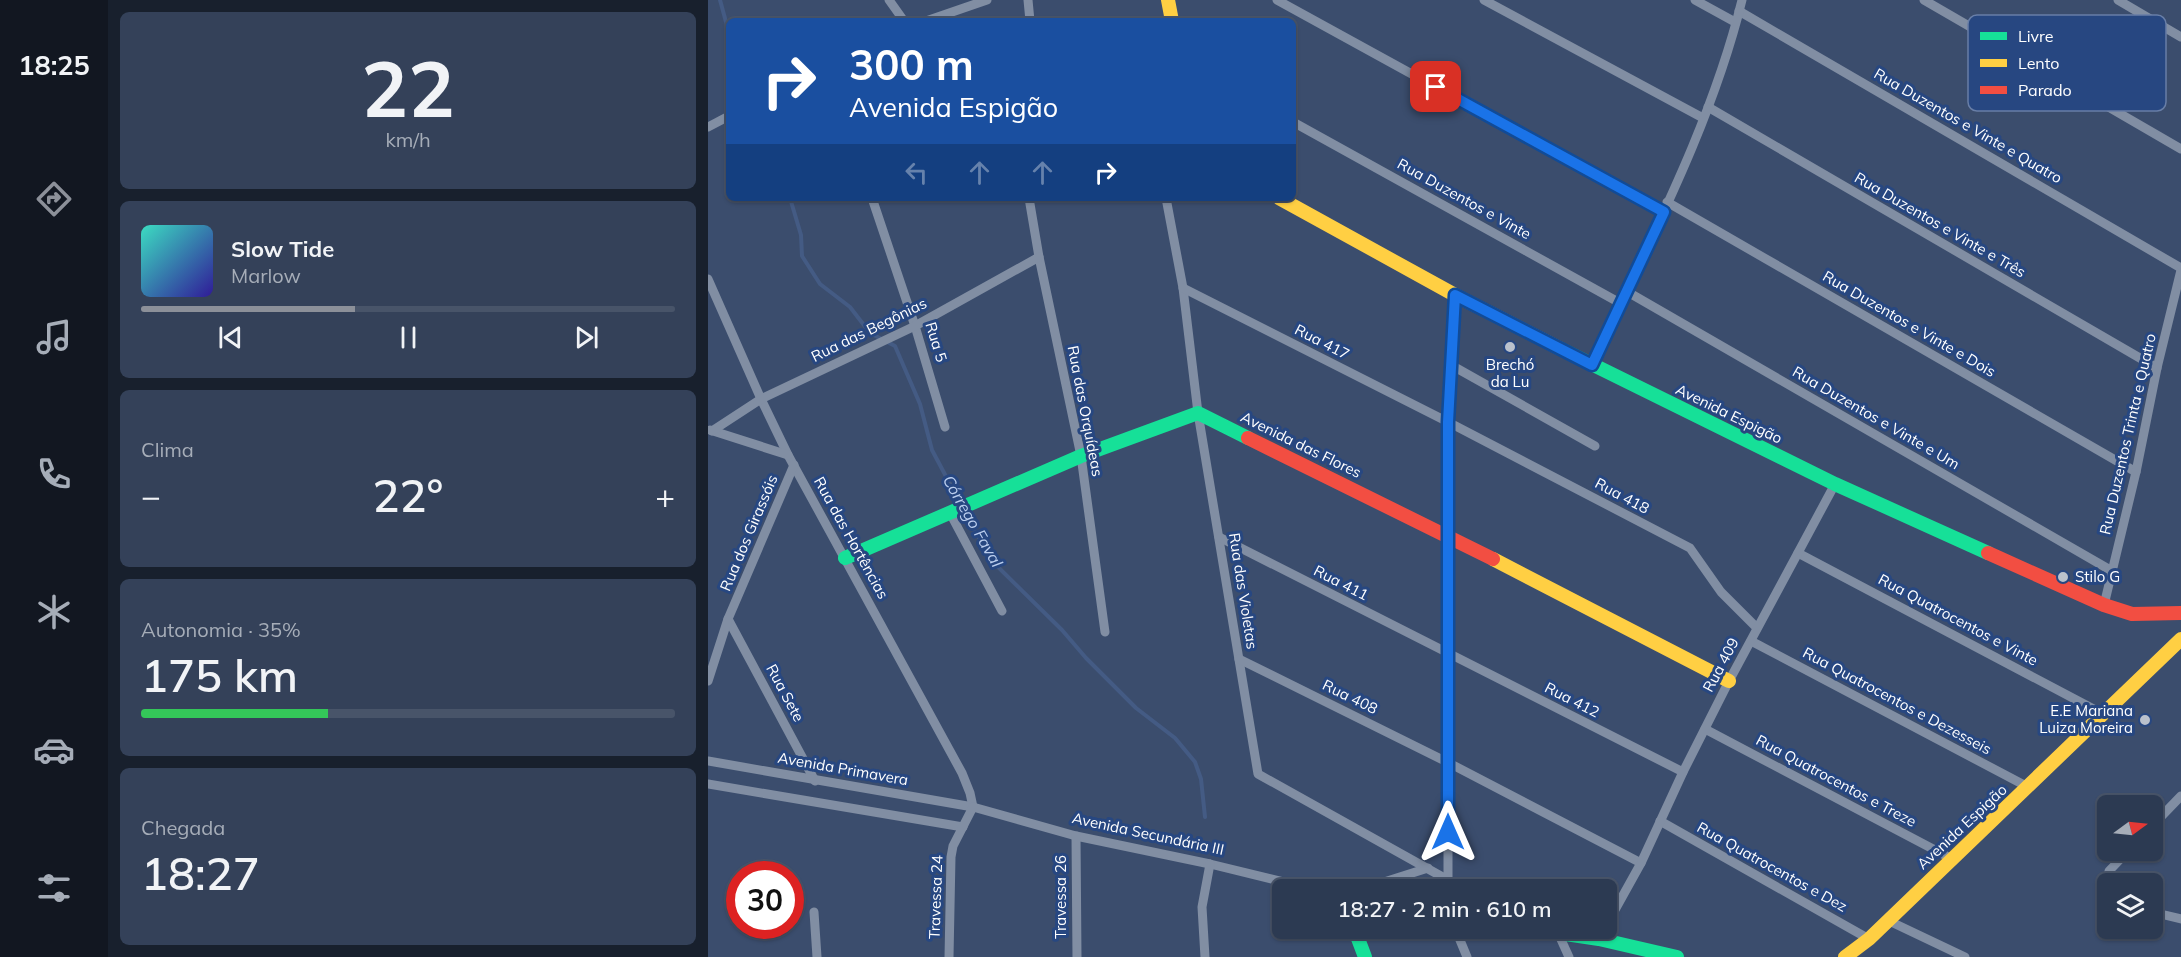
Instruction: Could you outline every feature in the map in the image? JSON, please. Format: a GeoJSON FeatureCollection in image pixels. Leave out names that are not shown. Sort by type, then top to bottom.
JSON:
{"type":"FeatureCollection","features":[{"type":"Feature","properties":{"kind":"street"},"geometry":{"type":"LineString","coordinates":[[889,0],[902,18]]}},
{"type":"Feature","properties":{"kind":"street"},"geometry":{"type":"LineString","coordinates":[[935,18],[987,0]]}},
{"type":"Feature","properties":{"kind":"street"},"geometry":{"type":"LineString","coordinates":[[1028,0],[1030,18]]}},
{"type":"Feature","properties":{"kind":"street"},"geometry":{"type":"LineString","coordinates":[[1168,0],[1171,18]]}},
{"type":"Feature","properties":{"kind":"street"},"geometry":{"type":"LineString","coordinates":[[1277,0],[1664,212]]}},
{"type":"Feature","properties":{"kind":"street"},"geometry":{"type":"LineString","coordinates":[[1484,0],[1703,118]]}},
{"type":"Feature","properties":{"kind":"street"},"geometry":{"type":"LineString","coordinates":[[1695,0],[1736,22]]}},
{"type":"Feature","properties":{"kind":"street"},"geometry":{"type":"LineString","coordinates":[[1592,365],[1664,212],[1708,107],[1742,0]]}},
{"type":"Feature","properties":{"kind":"street"},"geometry":{"type":"LineString","coordinates":[[1924,0],[1968,26]]}},
{"type":"Feature","properties":{"kind":"street"},"geometry":{"type":"LineString","coordinates":[[2118,0],[2144,15]]}},
{"type":"Feature","properties":{"kind":"street","name":"Rua Duzentos e Vinte e Quatro"},"geometry":{"type":"LineString","coordinates":[[1739,11],[2181,269]]}},
{"type":"Feature","properties":{"kind":"street"},"geometry":{"type":"LineString","coordinates":[[2166,28],[2181,37]]}},
{"type":"Feature","properties":{"kind":"street","name":"Rua Duzentos e Vinte e Três"},"geometry":{"type":"LineString","coordinates":[[1708,107],[2157,368]]}},
{"type":"Feature","properties":{"kind":"street"},"geometry":{"type":"LineString","coordinates":[[2115,111],[2181,149]]}},
{"type":"Feature","properties":{"kind":"street"},"geometry":{"type":"LineString","coordinates":[[708,127],[726,118]]}},
{"type":"Feature","properties":{"kind":"street","name":"Rua Duzentos e Vinte"},"geometry":{"type":"LineString","coordinates":[[1296,124],[1620,303]]}},
{"type":"Feature","properties":{"kind":"street","name":"Rua 5"},"geometry":{"type":"LineString","coordinates":[[873,201],[915,326],[945,427]]}},
{"type":"Feature","properties":{"kind":"street","name":"Rua das Orquídeas"},"geometry":{"type":"LineString","coordinates":[[1030,201],[1081,456],[1105,632]]}},
{"type":"Feature","properties":{"kind":"street","name":"Rua das Violetas"},"geometry":{"type":"LineString","coordinates":[[1167,201],[1183,288],[1198,413],[1258,774],[1428,868],[1441,879]]}},
{"type":"Feature","properties":{"kind":"street","name":"Avenida Espigão"},"geometry":{"type":"LineString","coordinates":[[1284,201],[1455,295],[1835,484],[2104,605],[2132,614],[2181,614]]}},
{"type":"Feature","properties":{"kind":"street","name":"Rua Duzentos e Vinte e Dois"},"geometry":{"type":"LineString","coordinates":[[1667,202],[2136,472]]}},
{"type":"Feature","properties":{"kind":"street","name":"Rua das Begônias"},"geometry":{"type":"LineString","coordinates":[[710,430],[761,399],[915,326],[1039,257]]}},
{"type":"Feature","properties":{"kind":"street","name":"Rua Duzentos Trinta e Quatro"},"geometry":{"type":"LineString","coordinates":[[2104,605],[2181,269]]}},
{"type":"Feature","properties":{"kind":"street","name":"Rua das Hortências"},"geometry":{"type":"LineString","coordinates":[[708,279],[788,454],[962,773],[973,807]]}},
{"type":"Feature","properties":{"kind":"street","name":"Rua 417"},"geometry":{"type":"LineString","coordinates":[[1183,288],[1448,422]]}},
{"type":"Feature","properties":{"kind":"street","name":"Rua Duzentos e Vinte e Um"},"geometry":{"type":"LineString","coordinates":[[1626,291],[2112,571]]}},
{"type":"Feature","properties":{"kind":"street"},"geometry":{"type":"LineString","coordinates":[[1448,879],[1448,422],[1455,295]]}},
{"type":"Feature","properties":{"kind":"street"},"geometry":{"type":"LineString","coordinates":[[1451,365],[1595,446]]}},
{"type":"Feature","properties":{"kind":"street"},"geometry":{"type":"LineString","coordinates":[[845,558],[1081,456],[1198,413]]}},
{"type":"Feature","properties":{"kind":"street","name":"Avenida das Flores"},"geometry":{"type":"LineString","coordinates":[[1198,413],[1449,536],[1729,681]]}},
{"type":"Feature","properties":{"kind":"street","name":"Rua 418"},"geometry":{"type":"LineString","coordinates":[[1448,422],[1690,548],[1721,592],[1757,627]]}},
{"type":"Feature","properties":{"kind":"street"},"geometry":{"type":"LineString","coordinates":[[710,430],[788,454]]}},
{"type":"Feature","properties":{"kind":"street","name":"Rua dos Girassóis"},"geometry":{"type":"LineString","coordinates":[[709,675],[728,619],[794,465]]}},
{"type":"Feature","properties":{"kind":"street","name":"Rua 409"},"geometry":{"type":"LineString","coordinates":[[1617,907],[1641,863],[1683,772],[1729,681],[1835,484]]}},
{"type":"Feature","properties":{"kind":"street"},"geometry":{"type":"LineString","coordinates":[[950,513],[1002,611]]}},
{"type":"Feature","properties":{"kind":"street","name":"Rua 411"},"geometry":{"type":"LineString","coordinates":[[1219,537],[1448,654]]}},
{"type":"Feature","properties":{"kind":"street","name":"Rua Quatrocentos e Vinte"},"geometry":{"type":"LineString","coordinates":[[1798,553],[2103,714]]}},
{"type":"Feature","properties":{"kind":"street","name":"Rua Sete"},"geometry":{"type":"LineString","coordinates":[[728,619],[815,781]]}},
{"type":"Feature","properties":{"kind":"street","name":"Rua Quatrocentos e Dezesseis"},"geometry":{"type":"LineString","coordinates":[[1751,640],[2028,787]]}},
{"type":"Feature","properties":{"kind":"street","name":"Avenida Espigão"},"geometry":{"type":"LineString","coordinates":[[1869,939],[2181,640]]}},
{"type":"Feature","properties":{"kind":"street","name":"Rua 412"},"geometry":{"type":"LineString","coordinates":[[1448,654],[1683,772]]}},
{"type":"Feature","properties":{"kind":"street","name":"Rua 408"},"geometry":{"type":"LineString","coordinates":[[1239,659],[1447,762]]}},
{"type":"Feature","properties":{"kind":"street","name":"Rua Quatrocentos e Treze"},"geometry":{"type":"LineString","coordinates":[[1705,729],[1952,859]]}},
{"type":"Feature","properties":{"kind":"street","name":"Avenida Primavera"},"geometry":{"type":"LineString","coordinates":[[708,761],[973,807]]}},
{"type":"Feature","properties":{"kind":"street"},"geometry":{"type":"LineString","coordinates":[[1447,762],[1641,863]]}},
{"type":"Feature","properties":{"kind":"street"},"geometry":{"type":"LineString","coordinates":[[708,784],[963,827]]}},
{"type":"Feature","properties":{"kind":"street"},"geometry":{"type":"LineString","coordinates":[[2163,815],[2181,796]]}},
{"type":"Feature","properties":{"kind":"street","name":"Travessa 24"},"geometry":{"type":"LineString","coordinates":[[949,957],[952,846],[973,807]]}},
{"type":"Feature","properties":{"kind":"street","name":"Avenida Secundária III"},"geometry":{"type":"LineString","coordinates":[[973,807],[1076,836],[1272,879]]}},
{"type":"Feature","properties":{"kind":"street","name":"Rua Quatrocentos e Dez"},"geometry":{"type":"LineString","coordinates":[[1660,821],[1869,939]]}},
{"type":"Feature","properties":{"kind":"street","name":"Travessa 26"},"geometry":{"type":"LineString","coordinates":[[1076,836],[1077,957]]}},
{"type":"Feature","properties":{"kind":"street"},"geometry":{"type":"LineString","coordinates":[[2109,873],[2119,861]]}},
{"type":"Feature","properties":{"kind":"street"},"geometry":{"type":"LineString","coordinates":[[1205,957],[1202,907],[1210,864]]}},
{"type":"Feature","properties":{"kind":"street"},"geometry":{"type":"LineString","coordinates":[[1394,879],[1428,868]]}},
{"type":"Feature","properties":{"kind":"street"},"geometry":{"type":"LineString","coordinates":[[814,912],[816,957]]}},
{"type":"Feature","properties":{"kind":"street"},"geometry":{"type":"LineString","coordinates":[[2163,915],[2181,919]]}},
{"type":"Feature","properties":{"kind":"street"},"geometry":{"type":"LineString","coordinates":[[1887,921],[1965,957]]}},
{"type":"Feature","properties":{"kind":"street"},"geometry":{"type":"LineString","coordinates":[[1617,936],[1677,957]]}},
{"type":"Feature","properties":{"kind":"street"},"geometry":{"type":"LineString","coordinates":[[1358,939],[1365,957]]}},
{"type":"Feature","properties":{"kind":"street"},"geometry":{"type":"LineString","coordinates":[[1460,939],[1467,957]]}},
{"type":"Feature","properties":{"kind":"street"},"geometry":{"type":"LineString","coordinates":[[1561,939],[1569,957]]}},
{"type":"Feature","properties":{"kind":"street"},"geometry":{"type":"LineString","coordinates":[[1845,957],[1869,939]]}},
{"type":"Feature","properties":{"kind":"waterway","name":"Córrego Faval"},"geometry":{"type":"LineString","coordinates":[[720,0],[726,22]]}},
{"type":"Feature","properties":{"kind":"waterway","name":"Córrego Faval"},"geometry":{"type":"LineString","coordinates":[[791,201],[801,235],[802,256],[820,284],[850,307],[870,333],[895,346],[920,404],[932,450],[977,535],[998,567],[1136,708],[1175,738],[1195,762],[1201,779],[1205,817]]}},
{"type":"Feature","properties":{"kind":"traffic: fast"},"geometry":{"type":"LineString","coordinates":[[1559,348],[1835,484],[1988,553]]}},
{"type":"Feature","properties":{"kind":"traffic: fast"},"geometry":{"type":"LineString","coordinates":[[845,558],[1081,456],[1198,413],[1248,438]]}},
{"type":"Feature","properties":{"kind":"traffic: fast"},"geometry":{"type":"LineString","coordinates":[[1358,939],[1365,957]]}},
{"type":"Feature","properties":{"kind":"traffic: fast"},"geometry":{"type":"LineString","coordinates":[[1599,939],[1677,957]]}},
{"type":"Feature","properties":{"kind":"traffic: slow"},"geometry":{"type":"LineString","coordinates":[[1168,0],[1171,18]]}},
{"type":"Feature","properties":{"kind":"traffic: slow"},"geometry":{"type":"LineString","coordinates":[[1284,201],[1455,295],[1559,348]]}},
{"type":"Feature","properties":{"kind":"traffic: slow"},"geometry":{"type":"LineString","coordinates":[[1493,559],[1729,681]]}},
{"type":"Feature","properties":{"kind":"traffic: slow"},"geometry":{"type":"LineString","coordinates":[[1845,957],[1869,939],[2181,639]]}},
{"type":"Feature","properties":{"kind":"traffic: jam"},"geometry":{"type":"LineString","coordinates":[[1248,438],[1493,559]]}},
{"type":"Feature","properties":{"kind":"traffic: jam"},"geometry":{"type":"LineString","coordinates":[[1988,553],[2104,605],[2132,614],[2181,613]]}},
{"type":"Feature","properties":{"kind":"place","name":"Brechó da Lu"},"geometry":{"type":"Point","coordinates":[1510,347]}},
{"type":"Feature","properties":{"kind":"place","name":"Stilo G"},"geometry":{"type":"Point","coordinates":[2063,577]}},
{"type":"Feature","properties":{"kind":"place","name":"E.E Mariana Luiza Moreira"},"geometry":{"type":"Point","coordinates":[2145,720]}},
{"type":"Feature","properties":{"kind":"route"},"geometry":{"type":"LineString","coordinates":[[1436,87],[1664,212],[1592,365],[1455,295],[1448,422],[1448,832]]}}]}
